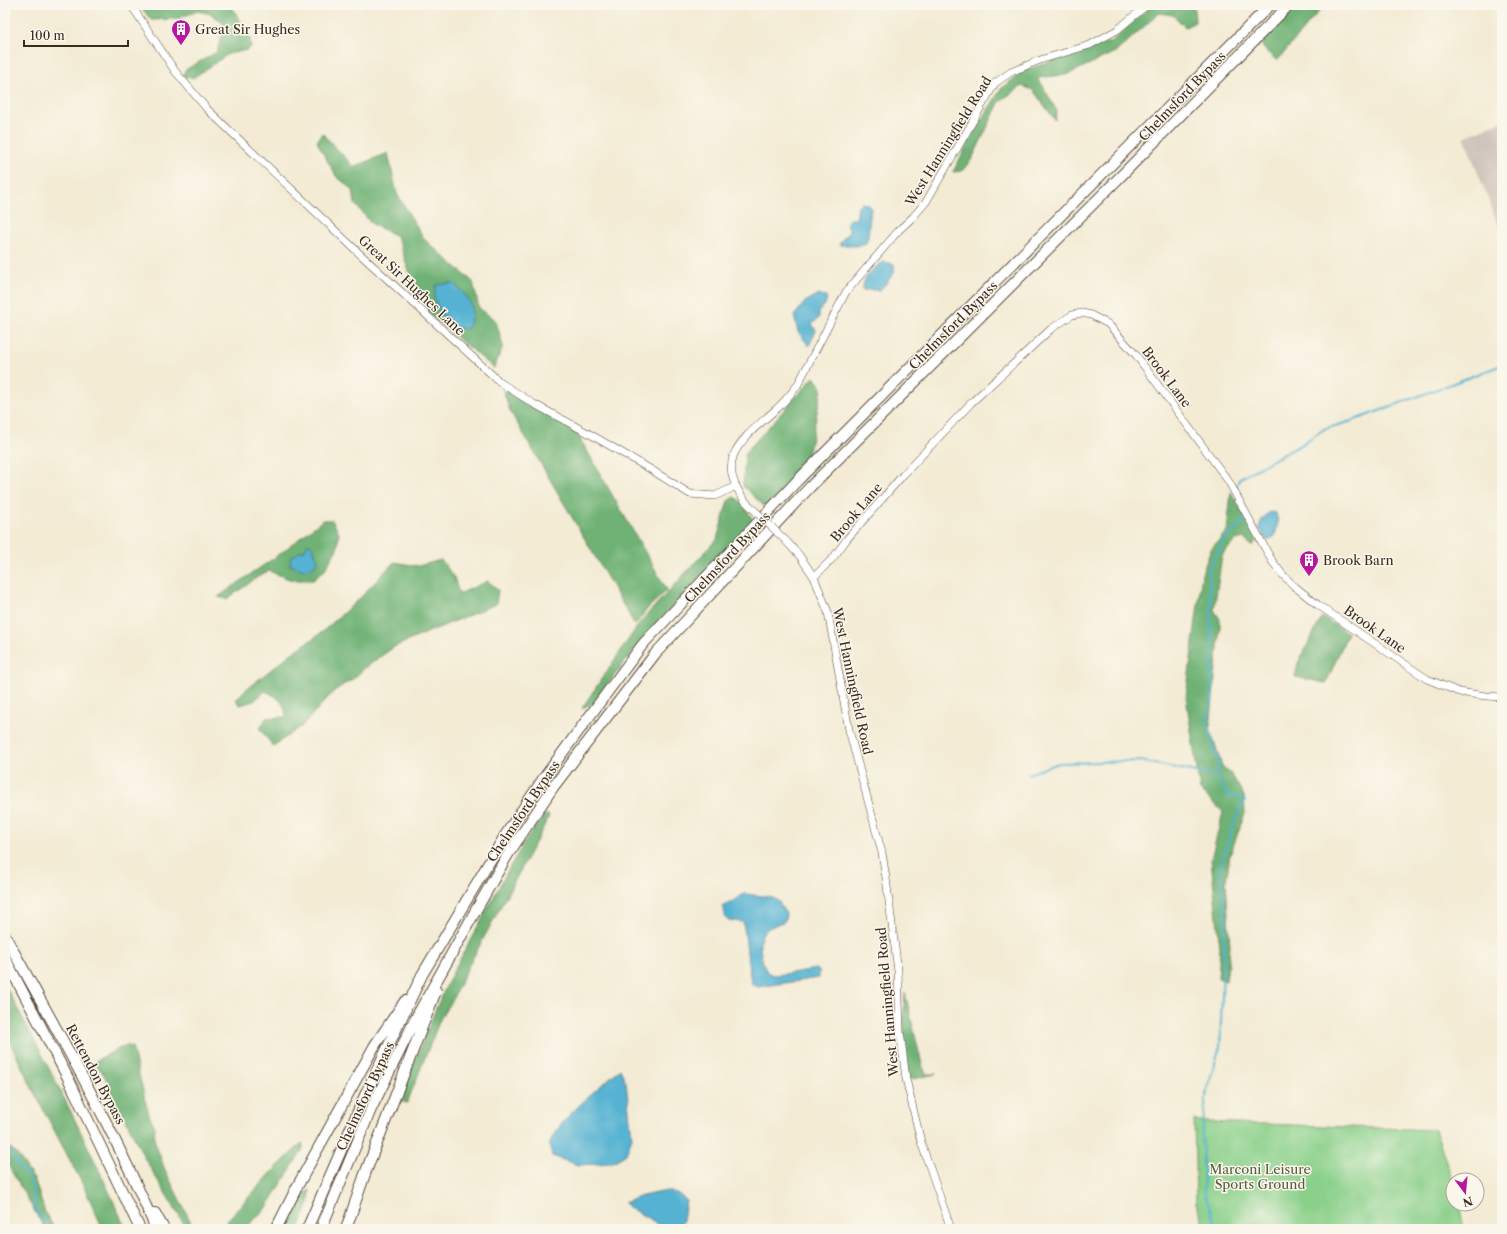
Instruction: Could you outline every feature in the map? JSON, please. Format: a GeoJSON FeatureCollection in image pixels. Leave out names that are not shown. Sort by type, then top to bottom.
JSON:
{"type":"FeatureCollection","features":[{"type":"Feature","properties":{"kind":"highway","name":"Chelmsford Bypass"},"geometry":{"type":"LineString","coordinates":[[307,1229],[366,1093],[422,975],[506,834],[543,779],[643,644],[797,481],[1270,5]]}},
{"type":"Feature","properties":{"kind":"highway","name":"Chelmsford Bypass"},"geometry":{"type":"LineString","coordinates":[[321,1229],[372,1107],[418,1014],[507,856],[554,786],[655,654],[810,487],[1114,183],[1289,5]]}},
{"type":"Feature","properties":{"kind":"highway","name":"Rettendon Bypass"},"geometry":{"type":"LineString","coordinates":[[5,936],[104,1118],[138,1186],[156,1229]]}},
{"type":"Feature","properties":{"kind":"highway","name":"Rettendon Bypass"},"geometry":{"type":"LineString","coordinates":[[5,958],[68,1078],[140,1229]]}},
{"type":"Feature","properties":{"kind":"highway"},"geometry":{"type":"LineString","coordinates":[[346,1229],[365,1174],[430,1010],[446,963]]}},
{"type":"Feature","properties":{"kind":"highway"},"geometry":{"type":"LineString","coordinates":[[276,1229],[298,1185],[374,1045],[422,975]]}},
{"type":"Feature","properties":{"kind":"highway"},"geometry":{"type":"LineString","coordinates":[[268,1229],[298,1185]]}},
{"type":"Feature","properties":{"kind":"highway"},"geometry":{"type":"LineString","coordinates":[[138,1186],[164,1229]]}},
{"type":"Feature","properties":{"kind":"street","name":"Great Sir Hughes Lane"},"geometry":{"type":"LineString","coordinates":[[131,5],[174,71],[207,109],[362,256],[501,383],[534,404],[602,441],[690,494],[715,496],[736,486]]}},
{"type":"Feature","properties":{"kind":"street","name":"West Hanningfield Road"},"geometry":{"type":"LineString","coordinates":[[951,1229],[921,1142],[906,1079],[900,1031],[898,971],[885,872],[849,730],[828,612],[814,577],[799,555],[739,494],[732,478],[733,456],[738,446],[748,434],[784,402],[797,386],[846,292],[868,265],[926,202],[995,83],[1011,72],[1040,60],[1090,45],[1117,30],[1148,5]]}},
{"type":"Feature","properties":{"kind":"street","name":"Brook Lane"},"geometry":{"type":"LineString","coordinates":[[814,577],[833,558],[904,475],[971,403],[1050,329],[1072,315],[1082,313],[1091,315],[1108,324],[1136,355],[1229,482],[1272,561],[1294,586],[1318,605],[1427,679],[1465,693],[1486,696],[1502,696]]}},
{"type":"Feature","properties":{"kind":"shaded area"},"geometry":{"type":"Polygon","coordinates":[[[1502,121],[1502,235],[1464,137],[1502,121]]]}},
{"type":"Feature","properties":{"kind":"green space"},"geometry":{"type":"Polygon","coordinates":[[[146,5],[231,5],[250,38],[251,47],[247,50],[228,54],[193,78],[183,77],[185,70],[217,52],[224,24],[211,14],[198,11],[176,19],[151,20],[143,10],[146,5]]]}},
{"type":"Feature","properties":{"kind":"green space"},"geometry":{"type":"Polygon","coordinates":[[[1152,5],[1194,5],[1195,22],[1185,27],[1173,15],[1159,13],[1117,51],[1069,74],[1038,78],[1057,111],[1055,120],[1033,90],[1022,86],[1000,101],[972,159],[962,171],[953,172],[970,139],[1001,89],[1023,71],[1112,41],[1152,5]]]}},
{"type":"Feature","properties":{"kind":"green space"},"geometry":{"type":"Polygon","coordinates":[[[1299,5],[1324,5],[1278,60],[1275,59],[1260,43],[1299,5]]]}},
{"type":"Feature","properties":{"kind":"green space"},"geometry":{"type":"Polygon","coordinates":[[[322,133],[354,167],[388,153],[397,194],[425,240],[473,282],[479,308],[496,321],[503,346],[494,368],[431,316],[413,283],[397,236],[372,224],[355,204],[353,190],[336,176],[317,142],[322,133]]]}},
{"type":"Feature","properties":{"kind":"green space"},"geometry":{"type":"Polygon","coordinates":[[[814,377],[822,388],[806,466],[766,508],[743,486],[745,453],[814,377]]]}},
{"type":"Feature","properties":{"kind":"green space"},"geometry":{"type":"Polygon","coordinates":[[[503,390],[522,396],[576,432],[667,590],[648,608],[635,625],[510,411],[503,390]]]}},
{"type":"Feature","properties":{"kind":"green space"},"geometry":{"type":"Polygon","coordinates":[[[1231,492],[1258,539],[1252,546],[1243,538],[1236,540],[1222,555],[1214,610],[1220,619],[1220,628],[1210,728],[1222,767],[1232,775],[1244,796],[1245,813],[1230,855],[1226,881],[1230,947],[1226,981],[1218,978],[1220,948],[1211,859],[1223,812],[1200,790],[1186,697],[1202,574],[1211,549],[1227,531],[1231,492]]]}},
{"type":"Feature","properties":{"kind":"green space"},"geometry":{"type":"Polygon","coordinates":[[[734,497],[742,502],[753,520],[646,635],[592,704],[582,708],[641,621],[717,539],[728,501],[734,497]]]}},
{"type":"Feature","properties":{"kind":"green space"},"geometry":{"type":"Polygon","coordinates":[[[323,520],[332,520],[339,533],[337,549],[324,571],[313,580],[292,580],[269,571],[262,574],[227,599],[218,597],[277,556],[323,520]]]}},
{"type":"Feature","properties":{"kind":"green space"},"geometry":{"type":"Polygon","coordinates":[[[441,560],[454,577],[459,594],[488,581],[498,590],[496,604],[394,647],[366,667],[354,678],[334,691],[302,726],[273,746],[260,729],[266,718],[286,717],[284,707],[274,695],[265,691],[254,701],[240,705],[236,700],[244,691],[292,653],[321,633],[361,597],[394,562],[418,566],[441,560]]]}},
{"type":"Feature","properties":{"kind":"green space"},"geometry":{"type":"Polygon","coordinates":[[[1322,617],[1348,633],[1326,683],[1295,677],[1298,663],[1322,617]]]}},
{"type":"Feature","properties":{"kind":"green space"},"geometry":{"type":"Polygon","coordinates":[[[546,814],[549,816],[541,832],[468,967],[451,1002],[441,1017],[407,1103],[399,1101],[437,1006],[452,974],[512,863],[531,832],[546,814]]]}},
{"type":"Feature","properties":{"kind":"green space"},"geometry":{"type":"Polygon","coordinates":[[[5,985],[68,1106],[126,1229],[103,1229],[84,1187],[32,1088],[5,1032],[5,985]]]}},
{"type":"Feature","properties":{"kind":"green space"},"geometry":{"type":"Polygon","coordinates":[[[905,993],[922,1065],[926,1074],[936,1074],[908,1080],[903,1026],[905,993]]]}},
{"type":"Feature","properties":{"kind":"green space"},"geometry":{"type":"Polygon","coordinates":[[[126,1045],[132,1047],[149,1115],[155,1127],[154,1139],[165,1170],[194,1229],[187,1229],[145,1159],[103,1073],[95,1064],[97,1060],[126,1045]]]}},
{"type":"Feature","properties":{"kind":"green space","name":"Marconi Leisure Sports Ground"},"geometry":{"type":"Polygon","coordinates":[[[1194,1120],[1207,1122],[1435,1130],[1450,1172],[1445,1172],[1445,1212],[1462,1212],[1465,1229],[1206,1229],[1196,1203],[1194,1120]]]}},
{"type":"Feature","properties":{"kind":"green space"},"geometry":{"type":"Polygon","coordinates":[[[5,1143],[17,1154],[35,1181],[45,1213],[55,1229],[45,1229],[5,1160],[5,1143]]]}},
{"type":"Feature","properties":{"kind":"green space"},"geometry":{"type":"Polygon","coordinates":[[[302,1143],[303,1149],[266,1209],[244,1229],[219,1229],[277,1167],[302,1143]]]}},
{"type":"Feature","properties":{"kind":"green space"},"geometry":{"type":"Polygon","coordinates":[[[310,1190],[309,1203],[299,1229],[282,1229],[303,1195],[310,1190]]]}},
{"type":"Feature","properties":{"kind":"water"},"geometry":{"type":"Polygon","coordinates":[[[861,203],[867,204],[871,208],[866,243],[855,246],[839,245],[844,237],[848,235],[849,230],[847,224],[849,219],[856,219],[858,207],[861,203]]]}},
{"type":"Feature","properties":{"kind":"water"},"geometry":{"type":"Polygon","coordinates":[[[884,262],[894,264],[894,273],[885,285],[879,290],[863,290],[864,281],[869,273],[884,262]]]}},
{"type":"Feature","properties":{"kind":"water"},"geometry":{"type":"Polygon","coordinates":[[[453,283],[468,298],[472,308],[471,321],[468,329],[454,328],[449,324],[440,312],[434,297],[436,285],[453,283]]]}},
{"type":"Feature","properties":{"kind":"water"},"geometry":{"type":"Polygon","coordinates":[[[819,294],[827,298],[825,305],[819,311],[819,318],[812,324],[816,331],[809,346],[798,332],[794,316],[805,302],[819,294]]]}},
{"type":"Feature","properties":{"kind":"water"},"geometry":{"type":"Polygon","coordinates":[[[1271,512],[1276,513],[1278,522],[1275,536],[1267,541],[1259,528],[1263,518],[1271,512]]]}},
{"type":"Feature","properties":{"kind":"water"},"geometry":{"type":"Polygon","coordinates":[[[308,543],[312,546],[318,560],[313,567],[303,570],[290,565],[291,556],[296,555],[300,551],[304,551],[308,543]]]}},
{"type":"Feature","properties":{"kind":"water"},"geometry":{"type":"Polygon","coordinates":[[[744,894],[772,897],[777,900],[786,914],[785,921],[767,929],[760,939],[760,950],[767,972],[773,975],[816,969],[819,971],[819,978],[758,987],[752,985],[743,922],[731,921],[725,918],[723,907],[744,894]]]}},
{"type":"Feature","properties":{"kind":"water"},"geometry":{"type":"Polygon","coordinates":[[[620,1069],[626,1082],[632,1138],[625,1155],[611,1163],[578,1165],[552,1156],[550,1144],[553,1136],[560,1126],[580,1104],[620,1069]]]}},
{"type":"Feature","properties":{"kind":"water"},"geometry":{"type":"Polygon","coordinates":[[[667,1191],[678,1194],[686,1200],[683,1220],[679,1229],[663,1229],[624,1203],[642,1196],[667,1191]]]}},
{"type":"Feature","properties":{"kind":"waterway"},"geometry":{"type":"LineString","coordinates":[[1235,489],[1240,478],[1304,443],[1324,429],[1352,421],[1502,365]]}},
{"type":"Feature","properties":{"kind":"waterway"},"geometry":{"type":"LineString","coordinates":[[1217,1229],[1204,1192],[1202,1132],[1207,1089],[1220,1047],[1225,920],[1220,868],[1238,811],[1245,801],[1238,796],[1230,797],[1224,790],[1217,776],[1219,767],[1207,718],[1212,699],[1209,568],[1224,540],[1244,521],[1246,517]]}},
{"type":"Feature","properties":{"kind":"waterway"},"geometry":{"type":"LineString","coordinates":[[1028,774],[1059,763],[1140,761],[1217,776]]}},
{"type":"Feature","properties":{"kind":"waterway"},"geometry":{"type":"LineString","coordinates":[[5,1146],[10,1149],[18,1165],[28,1176],[32,1187],[35,1209],[50,1229]]}},
{"type":"Feature","properties":{"kind":"place","name":"Great Sir Hughes"},"geometry":{"type":"Point","coordinates":[181,46]}},
{"type":"Feature","properties":{"kind":"place","name":"Brook Barn"},"geometry":{"type":"Point","coordinates":[1309,577]}}]}
